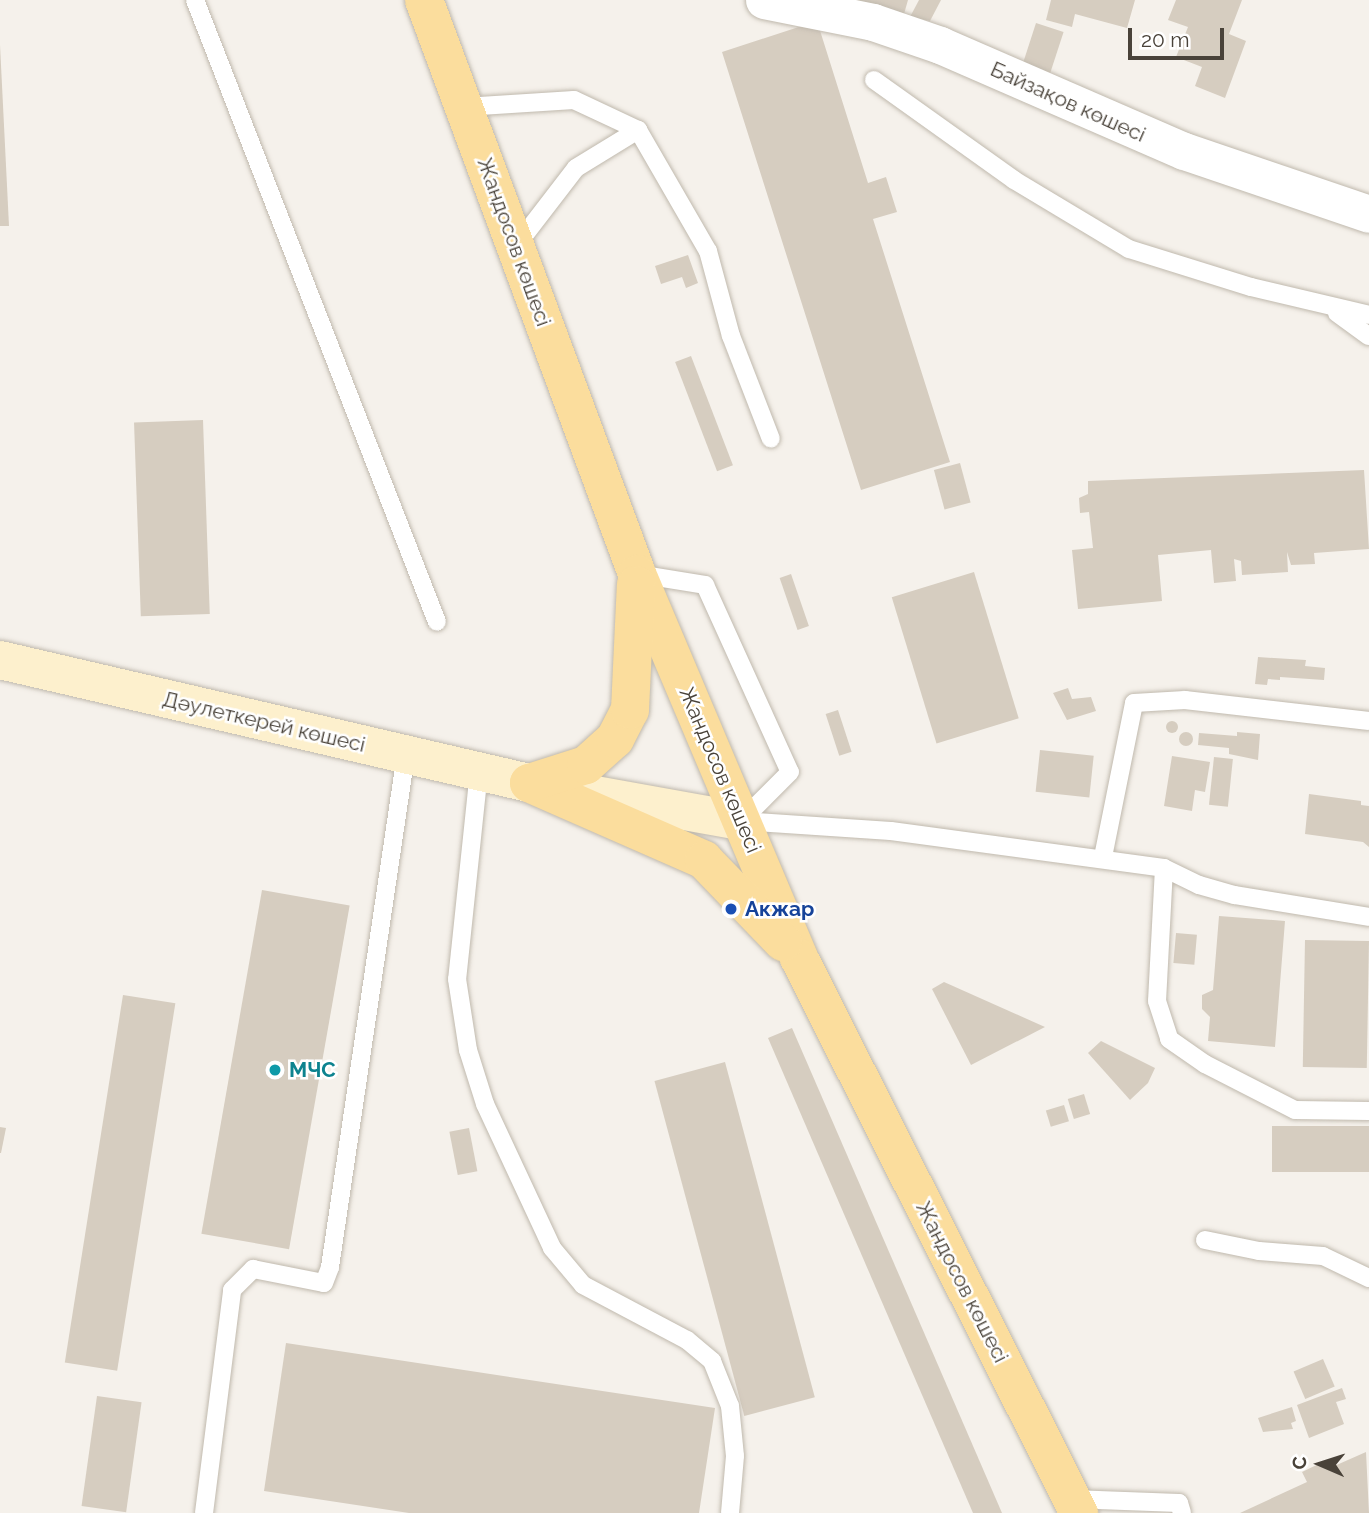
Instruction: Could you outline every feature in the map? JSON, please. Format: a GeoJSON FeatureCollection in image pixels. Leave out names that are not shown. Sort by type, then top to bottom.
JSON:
{"type":"FeatureCollection","features":[{"type":"Feature","properties":{"kind":"main road","name":"Жандосов көшесі"},"geometry":{"type":"LineString","coordinates":[[424,0],[637,573],[799,958],[1075,1506]]}},
{"type":"Feature","properties":{"kind":"main road"},"geometry":{"type":"LineString","coordinates":[[529,783],[586,765],[615,739],[630,710],[637,573]]}},
{"type":"Feature","properties":{"kind":"main road","name":"Дәулеткерей көшесі"},"geometry":{"type":"LineString","coordinates":[[0,660],[529,783],[741,821]]}},
{"type":"Feature","properties":{"kind":"main road"},"geometry":{"type":"LineString","coordinates":[[529,783],[704,860],[799,958]]}},
{"type":"Feature","properties":{"kind":"street","name":"Байзақов көшесі"},"geometry":{"type":"LineString","coordinates":[[764,0],[873,22],[940,45],[1184,151],[1369,214]]}},
{"type":"Feature","properties":{"kind":"lane"},"geometry":{"type":"LineString","coordinates":[[195,0],[437,622]]}},
{"type":"Feature","properties":{"kind":"lane"},"geometry":{"type":"LineString","coordinates":[[874,80],[1014,180],[1129,250],[1331,309],[1369,315]]}},
{"type":"Feature","properties":{"kind":"lane"},"geometry":{"type":"LineString","coordinates":[[464,107],[574,100],[638,130],[708,251],[731,336],[771,439]]}},
{"type":"Feature","properties":{"kind":"lane"},"geometry":{"type":"LineString","coordinates":[[516,246],[576,168],[638,130]]}},
{"type":"Feature","properties":{"kind":"lane"},"geometry":{"type":"LineString","coordinates":[[1331,309],[1369,336]]}},
{"type":"Feature","properties":{"kind":"lane"},"geometry":{"type":"LineString","coordinates":[[637,573],[705,584],[790,772],[741,821]]}},
{"type":"Feature","properties":{"kind":"lane"},"geometry":{"type":"LineString","coordinates":[[1103,858],[1135,703],[1185,700],[1369,721]]}},
{"type":"Feature","properties":{"kind":"lane"},"geometry":{"type":"LineString","coordinates":[[204,1513],[232,1290],[253,1269],[324,1283],[330,1267],[406,754]]}},
{"type":"Feature","properties":{"kind":"lane"},"geometry":{"type":"LineString","coordinates":[[479,771],[457,979],[468,1050],[485,1104],[522,1191],[552,1248],[583,1284],[687,1340],[712,1361],[730,1406],[735,1456],[730,1513]]}},
{"type":"Feature","properties":{"kind":"lane"},"geometry":{"type":"LineString","coordinates":[[741,821],[891,831],[1103,858],[1164,868],[1199,885],[1235,895],[1369,917]]}},
{"type":"Feature","properties":{"kind":"lane"},"geometry":{"type":"LineString","coordinates":[[1164,868],[1157,1001],[1169,1039],[1205,1064],[1295,1110],[1369,1111]]}},
{"type":"Feature","properties":{"kind":"lane"},"geometry":{"type":"LineString","coordinates":[[1205,1240],[1259,1251],[1323,1256],[1369,1278]]}},
{"type":"Feature","properties":{"kind":"lane"},"geometry":{"type":"LineString","coordinates":[[1075,1506],[1179,1503],[1182,1513]]}},
{"type":"Feature","properties":{"kind":"building"},"geometry":{"type":"Polygon","coordinates":[[[828,0],[908,0],[902,21],[828,0]]]}},
{"type":"Feature","properties":{"kind":"building"},"geometry":{"type":"Polygon","coordinates":[[[919,0],[941,0],[930,21],[910,17],[919,0]]]}},
{"type":"Feature","properties":{"kind":"building"},"geometry":{"type":"Polygon","coordinates":[[[1051,0],[1135,0],[1127,28],[1075,14],[1072,27],[1046,20],[1051,0]]]}},
{"type":"Feature","properties":{"kind":"building"},"geometry":{"type":"Polygon","coordinates":[[[1176,0],[1242,0],[1229,34],[1246,41],[1225,98],[1195,86],[1202,67],[1176,57],[1188,27],[1168,20],[1176,0]]]}},
{"type":"Feature","properties":{"kind":"building"},"geometry":{"type":"Polygon","coordinates":[[[817,21],[868,183],[886,177],[897,212],[873,219],[950,462],[861,490],[722,52],[817,21]]]}},
{"type":"Feature","properties":{"kind":"building"},"geometry":{"type":"Polygon","coordinates":[[[1036,23],[1064,32],[1050,73],[1023,64],[1036,23]]]}},
{"type":"Feature","properties":{"kind":"building"},"geometry":{"type":"Polygon","coordinates":[[[0,45],[9,226],[0,226],[0,45]]]}},
{"type":"Feature","properties":{"kind":"building"},"geometry":{"type":"Polygon","coordinates":[[[688,255],[698,283],[686,288],[682,277],[661,284],[655,266],[688,255]]]}},
{"type":"Feature","properties":{"kind":"building"},"geometry":{"type":"Polygon","coordinates":[[[691,356],[733,465],[717,471],[675,362],[691,356]]]}},
{"type":"Feature","properties":{"kind":"building"},"geometry":{"type":"Polygon","coordinates":[[[203,420],[210,614],[141,616],[134,422],[203,420]]]}},
{"type":"Feature","properties":{"kind":"building"},"geometry":{"type":"Polygon","coordinates":[[[960,463],[971,503],[945,510],[934,470],[960,463]]]}},
{"type":"Feature","properties":{"kind":"building"},"geometry":{"type":"Polygon","coordinates":[[[1364,470],[1369,549],[1314,553],[1315,564],[1291,565],[1287,552],[1288,572],[1242,575],[1241,561],[1234,559],[1236,581],[1214,583],[1211,550],[1158,555],[1162,601],[1078,609],[1072,550],[1093,548],[1089,512],[1080,513],[1079,498],[1088,494],[1088,481],[1364,470]]]}},
{"type":"Feature","properties":{"kind":"building"},"geometry":{"type":"Polygon","coordinates":[[[974,572],[1019,718],[936,743],[892,597],[974,572]]]}},
{"type":"Feature","properties":{"kind":"building"},"geometry":{"type":"Polygon","coordinates":[[[791,574],[809,626],[798,630],[780,578],[791,574]]]}},
{"type":"Feature","properties":{"kind":"building"},"geometry":{"type":"Polygon","coordinates":[[[1258,657],[1306,660],[1305,666],[1325,668],[1324,680],[1280,677],[1280,680],[1268,679],[1267,685],[1255,684],[1258,657]]]}},
{"type":"Feature","properties":{"kind":"building"},"geometry":{"type":"Polygon","coordinates":[[[1068,688],[1072,699],[1091,697],[1096,711],[1067,720],[1053,693],[1068,688]]]}},
{"type":"Feature","properties":{"kind":"building"},"geometry":{"type":"Polygon","coordinates":[[[838,710],[852,752],[839,756],[826,714],[838,710]]]}},
{"type":"Feature","properties":{"kind":"building"},"geometry":{"type":"Polygon","coordinates":[[[1172,721],[1178,727],[1172,733],[1166,727],[1172,721]]]}},
{"type":"Feature","properties":{"kind":"building"},"geometry":{"type":"Polygon","coordinates":[[[1183,732],[1189,732],[1193,739],[1189,746],[1183,746],[1179,742],[1179,736],[1183,732]]]}},
{"type":"Feature","properties":{"kind":"building"},"geometry":{"type":"Polygon","coordinates":[[[1237,732],[1260,734],[1258,760],[1229,754],[1229,748],[1198,745],[1199,733],[1237,736],[1237,732]]]}},
{"type":"Feature","properties":{"kind":"building"},"geometry":{"type":"Polygon","coordinates":[[[1040,750],[1094,756],[1089,797],[1036,792],[1040,750]]]}},
{"type":"Feature","properties":{"kind":"building"},"geometry":{"type":"Polygon","coordinates":[[[1172,756],[1210,762],[1205,792],[1195,790],[1192,811],[1164,806],[1172,756]]]}},
{"type":"Feature","properties":{"kind":"building"},"geometry":{"type":"Polygon","coordinates":[[[1214,757],[1233,759],[1228,807],[1209,805],[1214,757]]]}},
{"type":"Feature","properties":{"kind":"building"},"geometry":{"type":"Polygon","coordinates":[[[1309,794],[1361,801],[1361,805],[1369,806],[1369,847],[1363,842],[1305,834],[1309,794]]]}},
{"type":"Feature","properties":{"kind":"building","name":"МЧС"},"geometry":{"type":"Polygon","coordinates":[[[262,890],[350,905],[289,1249],[201,1234],[262,890]]]}},
{"type":"Feature","properties":{"kind":"building"},"geometry":{"type":"Polygon","coordinates":[[[1219,916],[1285,921],[1275,1047],[1208,1041],[1210,1017],[1202,1009],[1202,995],[1213,990],[1219,916]]]}},
{"type":"Feature","properties":{"kind":"building"},"geometry":{"type":"Polygon","coordinates":[[[1176,933],[1197,935],[1194,965],[1173,963],[1176,933]]]}},
{"type":"Feature","properties":{"kind":"building"},"geometry":{"type":"Polygon","coordinates":[[[1305,940],[1369,941],[1367,1068],[1303,1067],[1305,940]]]}},
{"type":"Feature","properties":{"kind":"building"},"geometry":{"type":"Polygon","coordinates":[[[944,982],[1045,1027],[971,1065],[932,989],[944,982]]]}},
{"type":"Feature","properties":{"kind":"building"},"geometry":{"type":"Polygon","coordinates":[[[123,995],[175,1003],[117,1371],[65,1362],[123,995]]]}},
{"type":"Feature","properties":{"kind":"building"},"geometry":{"type":"Polygon","coordinates":[[[792,1028],[1002,1513],[973,1513],[768,1038],[792,1028]]]}},
{"type":"Feature","properties":{"kind":"building"},"geometry":{"type":"Polygon","coordinates":[[[1101,1041],[1155,1068],[1148,1083],[1130,1100],[1088,1053],[1101,1041]]]}},
{"type":"Feature","properties":{"kind":"building"},"geometry":{"type":"Polygon","coordinates":[[[725,1062],[815,1397],[744,1416],[654,1081],[725,1062]]]}},
{"type":"Feature","properties":{"kind":"building"},"geometry":{"type":"Polygon","coordinates":[[[1084,1094],[1090,1114],[1074,1119],[1068,1099],[1084,1094]]]}},
{"type":"Feature","properties":{"kind":"building"},"geometry":{"type":"Polygon","coordinates":[[[1064,1105],[1069,1121],[1051,1127],[1046,1111],[1064,1105]]]}},
{"type":"Feature","properties":{"kind":"building"},"geometry":{"type":"Polygon","coordinates":[[[1272,1126],[1369,1126],[1369,1172],[1272,1172],[1272,1126]]]}},
{"type":"Feature","properties":{"kind":"building"},"geometry":{"type":"Polygon","coordinates":[[[0,1127],[6,1128],[1,1153],[0,1153],[0,1127]]]}},
{"type":"Feature","properties":{"kind":"building"},"geometry":{"type":"Polygon","coordinates":[[[469,1128],[477,1171],[458,1175],[449,1132],[469,1128]]]}},
{"type":"Feature","properties":{"kind":"building"},"geometry":{"type":"Polygon","coordinates":[[[286,1343],[715,1408],[699,1513],[409,1513],[264,1491],[286,1343]]]}},
{"type":"Feature","properties":{"kind":"building"},"geometry":{"type":"Polygon","coordinates":[[[1323,1359],[1335,1387],[1305,1399],[1294,1372],[1323,1359]]]}},
{"type":"Feature","properties":{"kind":"building"},"geometry":{"type":"Polygon","coordinates":[[[1342,1388],[1346,1399],[1336,1402],[1344,1424],[1309,1438],[1297,1405],[1342,1388]]]}},
{"type":"Feature","properties":{"kind":"building"},"geometry":{"type":"Polygon","coordinates":[[[97,1396],[142,1402],[126,1512],[82,1506],[97,1396]]]}},
{"type":"Feature","properties":{"kind":"building"},"geometry":{"type":"Polygon","coordinates":[[[1292,1407],[1296,1421],[1291,1423],[1293,1429],[1263,1432],[1258,1418],[1292,1407]]]}},
{"type":"Feature","properties":{"kind":"building"},"geometry":{"type":"Polygon","coordinates":[[[1366,1452],[1369,1513],[1240,1513],[1307,1482],[1302,1472],[1329,1459],[1332,1467],[1366,1452]]]}},
{"type":"Feature","properties":{"kind":"place","name":"Акжар"},"geometry":{"type":"Point","coordinates":[731,909]}},
{"type":"Feature","properties":{"kind":"place","name":"МЧС"},"geometry":{"type":"Point","coordinates":[275,1070]}}]}
